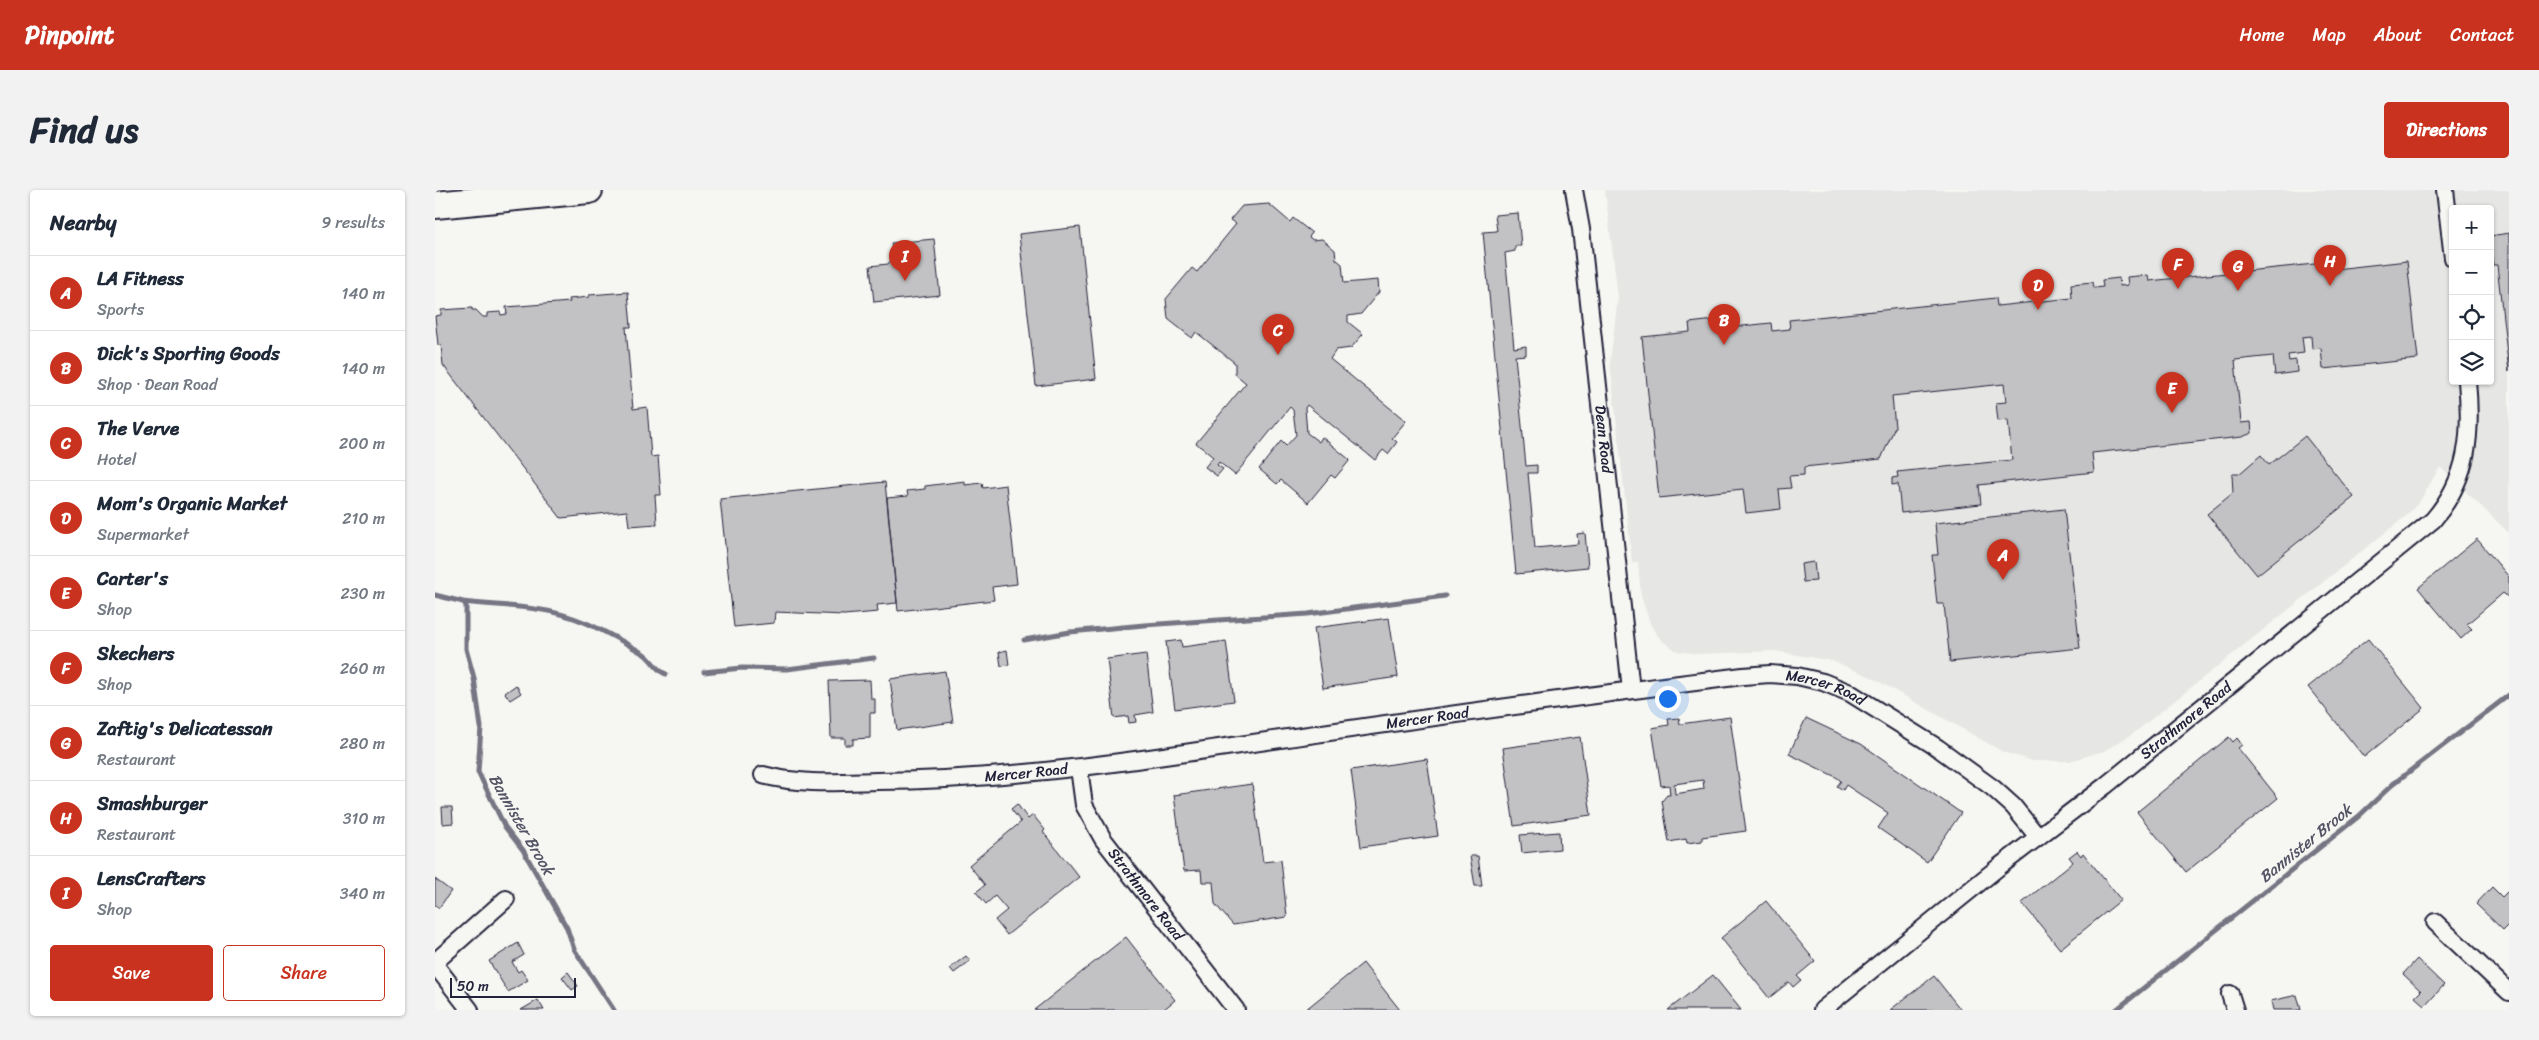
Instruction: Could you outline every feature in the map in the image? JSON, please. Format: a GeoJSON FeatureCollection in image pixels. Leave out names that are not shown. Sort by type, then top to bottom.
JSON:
{"type":"FeatureCollection","features":[{"type":"Feature","properties":{"kind":"highway"},"geometry":{"type":"LineString","coordinates":[[435,206],[589,190]]}},
{"type":"Feature","properties":{"kind":"street","name":"Dean Road"},"geometry":{"type":"LineString","coordinates":[[1574,190],[1581,229],[1631,690]]}},
{"type":"Feature","properties":{"kind":"street"},"geometry":{"type":"LineString","coordinates":[[2445,190],[2452,250]]}},
{"type":"Feature","properties":{"kind":"street","name":"Strathmore Road"},"geometry":{"type":"LineString","coordinates":[[1822,1010],[2112,780],[2433,520],[2451,493],[2467,450],[2470,431],[2467,385]]}},
{"type":"Feature","properties":{"kind":"street","name":"Mercer Road"},"geometry":{"type":"LineString","coordinates":[[763,775],[779,780],[807,782],[981,778],[1079,768],[1472,711],[1761,674],[1797,676],[1823,682],[1866,702],[1962,765],[2000,794],[2038,837]]}},
{"type":"Feature","properties":{"kind":"street","name":"Strathmore Road"},"geometry":{"type":"LineString","coordinates":[[1079,768],[1084,805],[1103,839],[1236,1010]]}},
{"type":"Feature","properties":{"kind":"street"},"geometry":{"type":"LineString","coordinates":[[470,1010],[435,964],[506,899]]}},
{"type":"Feature","properties":{"kind":"street"},"geometry":{"type":"LineString","coordinates":[[2435,922],[2509,992]]}},
{"type":"Feature","properties":{"kind":"shaded area"},"geometry":{"type":"Polygon","coordinates":[[[1605,190],[2509,190],[2509,533],[2440,467],[2420,501],[2406,516],[2134,733],[2104,751],[2070,761],[2033,761],[2003,752],[1871,677],[1832,661],[1775,651],[1698,654],[1677,651],[1661,640],[1651,626],[1641,596],[1638,562],[1632,562],[1610,362],[1618,297],[1605,190]]]}},
{"type":"Feature","properties":{"kind":"building"},"geometry":{"type":"Polygon","coordinates":[[[1269,204],[1290,222],[1293,218],[1312,233],[1309,237],[1313,240],[1322,239],[1335,250],[1336,259],[1342,264],[1344,283],[1378,280],[1379,292],[1361,314],[1348,316],[1348,322],[1363,334],[1351,348],[1336,350],[1330,359],[1406,421],[1392,438],[1397,442],[1388,454],[1383,450],[1375,460],[1307,405],[1305,408],[1307,433],[1319,442],[1322,437],[1350,460],[1335,478],[1331,475],[1308,503],[1281,480],[1277,484],[1259,469],[1281,441],[1286,446],[1296,435],[1293,410],[1290,407],[1235,475],[1219,462],[1217,465],[1223,469],[1217,476],[1205,467],[1213,457],[1196,443],[1246,383],[1235,374],[1235,363],[1196,332],[1192,338],[1168,319],[1166,299],[1192,268],[1197,272],[1236,224],[1230,220],[1242,206],[1269,204]]]}},
{"type":"Feature","properties":{"kind":"building"},"geometry":{"type":"Polygon","coordinates":[[[1518,213],[1521,246],[1515,246],[1515,251],[1505,253],[1514,348],[1526,346],[1526,355],[1515,356],[1526,466],[1537,465],[1537,473],[1528,473],[1535,548],[1578,544],[1577,534],[1585,533],[1588,567],[1516,574],[1483,232],[1497,231],[1495,215],[1518,213]]]}},
{"type":"Feature","properties":{"kind":"building"},"geometry":{"type":"Polygon","coordinates":[[[1080,227],[1096,379],[1036,386],[1019,234],[1080,227]]]}},
{"type":"Feature","properties":{"kind":"building"},"geometry":{"type":"Polygon","coordinates":[[[2509,233],[2509,372],[2497,265],[2494,265],[2494,235],[2509,233]]]}},
{"type":"Feature","properties":{"kind":"building"},"geometry":{"type":"Polygon","coordinates":[[[934,239],[940,295],[874,302],[870,266],[888,264],[893,258],[891,243],[934,239]]]}},
{"type":"Feature","properties":{"kind":"building"},"geometry":{"type":"Polygon","coordinates":[[[2407,261],[2418,359],[2323,369],[2321,348],[2312,349],[2311,336],[2302,337],[2304,353],[2288,355],[2289,361],[2296,360],[2297,372],[2275,375],[2273,356],[2235,360],[2241,423],[2251,422],[2252,433],[2242,437],[2092,453],[2094,472],[1979,485],[1981,504],[1901,513],[1898,484],[1892,485],[1892,478],[1898,477],[1897,472],[2012,460],[2008,420],[1998,421],[1996,403],[2006,402],[2004,384],[1892,396],[1895,427],[1881,459],[1804,467],[1804,475],[1789,476],[1791,488],[1779,489],[1781,509],[1746,513],[1743,489],[1659,498],[1642,337],[1690,332],[1689,323],[1723,319],[1724,328],[1771,323],[1772,331],[1790,329],[1789,320],[1996,298],[1997,306],[2072,298],[2071,284],[2093,282],[2094,288],[2103,287],[2102,280],[2119,278],[2120,286],[2128,285],[2127,277],[2148,275],[2149,281],[2334,262],[2335,269],[2407,261]]]}},
{"type":"Feature","properties":{"kind":"building"},"geometry":{"type":"Polygon","coordinates":[[[628,292],[631,327],[626,327],[633,409],[647,407],[651,457],[658,456],[661,495],[655,495],[657,524],[629,526],[627,511],[561,518],[443,365],[441,345],[438,345],[435,316],[441,315],[441,310],[472,308],[472,310],[476,310],[483,317],[487,317],[487,313],[500,312],[501,315],[507,314],[506,307],[570,302],[569,299],[589,297],[589,295],[628,292]]]}},
{"type":"Feature","properties":{"kind":"building"},"geometry":{"type":"Polygon","coordinates":[[[2305,436],[2354,497],[2257,575],[2207,514],[2233,493],[2232,474],[2239,474],[2261,455],[2269,465],[2305,436]]]}},
{"type":"Feature","properties":{"kind":"building"},"geometry":{"type":"Polygon","coordinates":[[[965,481],[965,485],[982,483],[983,488],[1006,485],[1017,584],[992,587],[994,600],[898,611],[887,498],[908,496],[907,491],[925,489],[925,486],[965,481]]]}},
{"type":"Feature","properties":{"kind":"building"},"geometry":{"type":"Polygon","coordinates":[[[885,482],[897,603],[877,605],[878,612],[844,615],[775,612],[774,623],[734,627],[720,499],[885,482]]]}},
{"type":"Feature","properties":{"kind":"building"},"geometry":{"type":"Polygon","coordinates":[[[2064,509],[2080,648],[1950,662],[1944,604],[1937,604],[1932,555],[1938,555],[1935,523],[2064,509]]]}},
{"type":"Feature","properties":{"kind":"building"},"geometry":{"type":"Polygon","coordinates":[[[2477,539],[2509,577],[2509,598],[2503,593],[2467,624],[2472,629],[2461,639],[2418,588],[2477,539]]]}},
{"type":"Feature","properties":{"kind":"building"},"geometry":{"type":"Polygon","coordinates":[[[1814,562],[1816,581],[1803,582],[1801,564],[1814,562]]]}},
{"type":"Feature","properties":{"kind":"building"},"geometry":{"type":"Polygon","coordinates":[[[1389,618],[1398,677],[1323,688],[1314,628],[1389,618]]]}},
{"type":"Feature","properties":{"kind":"building"},"geometry":{"type":"Polygon","coordinates":[[[2368,639],[2424,708],[2364,757],[2308,687],[2368,639]]]}},
{"type":"Feature","properties":{"kind":"building"},"geometry":{"type":"Polygon","coordinates":[[[1181,640],[1182,647],[1226,641],[1234,701],[1175,709],[1166,642],[1181,640]]]}},
{"type":"Feature","properties":{"kind":"building"},"geometry":{"type":"Polygon","coordinates":[[[1007,650],[1009,665],[1001,666],[999,652],[1007,650]]]}},
{"type":"Feature","properties":{"kind":"building"},"geometry":{"type":"Polygon","coordinates":[[[1146,654],[1153,712],[1135,715],[1136,722],[1129,723],[1128,716],[1114,718],[1107,659],[1146,654]]]}},
{"type":"Feature","properties":{"kind":"building"},"geometry":{"type":"Polygon","coordinates":[[[945,671],[953,722],[897,730],[890,679],[945,671]]]}},
{"type":"Feature","properties":{"kind":"building"},"geometry":{"type":"Polygon","coordinates":[[[870,680],[871,699],[875,699],[875,713],[870,713],[870,738],[853,739],[853,745],[845,745],[845,738],[831,738],[829,681],[870,680]]]}},
{"type":"Feature","properties":{"kind":"building"},"geometry":{"type":"Polygon","coordinates":[[[516,685],[521,693],[510,700],[505,693],[516,685]]]}},
{"type":"Feature","properties":{"kind":"building"},"geometry":{"type":"Polygon","coordinates":[[[1730,717],[1746,831],[1702,837],[1702,841],[1687,843],[1686,839],[1669,842],[1662,801],[1667,795],[1670,795],[1669,785],[1661,786],[1652,728],[1669,725],[1668,719],[1679,718],[1680,724],[1730,717]],[[1703,780],[1674,784],[1675,794],[1704,789],[1703,780]]]}},
{"type":"Feature","properties":{"kind":"building"},"geometry":{"type":"Polygon","coordinates":[[[1806,718],[1861,744],[1961,813],[1927,862],[1878,828],[1888,813],[1846,785],[1843,790],[1837,786],[1841,781],[1836,777],[1789,754],[1806,718]]]}},
{"type":"Feature","properties":{"kind":"building"},"geometry":{"type":"Polygon","coordinates":[[[1580,737],[1591,815],[1514,826],[1503,748],[1580,737]]]}},
{"type":"Feature","properties":{"kind":"building"},"geometry":{"type":"Polygon","coordinates":[[[2229,737],[2233,742],[2237,738],[2242,745],[2238,748],[2278,798],[2186,872],[2137,812],[2229,737]]]}},
{"type":"Feature","properties":{"kind":"building"},"geometry":{"type":"Polygon","coordinates":[[[1427,759],[1438,836],[1361,847],[1351,770],[1427,759]]]}},
{"type":"Feature","properties":{"kind":"building"},"geometry":{"type":"Polygon","coordinates":[[[1252,784],[1263,862],[1281,860],[1287,917],[1233,925],[1215,904],[1213,882],[1202,882],[1201,870],[1184,871],[1174,795],[1252,784]]]}},
{"type":"Feature","properties":{"kind":"building"},"geometry":{"type":"Polygon","coordinates":[[[1017,804],[1028,819],[1033,815],[1045,830],[1043,832],[1079,877],[1007,935],[995,920],[1007,910],[995,896],[986,904],[976,892],[985,885],[969,865],[1021,822],[1011,809],[1017,804]]]}},
{"type":"Feature","properties":{"kind":"building"},"geometry":{"type":"Polygon","coordinates":[[[442,807],[452,807],[453,823],[443,824],[442,807]]]}},
{"type":"Feature","properties":{"kind":"building"},"geometry":{"type":"Polygon","coordinates":[[[1559,832],[1560,849],[1522,853],[1520,835],[1559,832]]]}},
{"type":"Feature","properties":{"kind":"building"},"geometry":{"type":"Polygon","coordinates":[[[2077,851],[2081,856],[2083,853],[2121,900],[2060,949],[2022,903],[2073,862],[2069,857],[2077,851]]]}},
{"type":"Feature","properties":{"kind":"building"},"geometry":{"type":"Polygon","coordinates":[[[1470,856],[1478,856],[1482,886],[1475,886],[1470,856]]]}},
{"type":"Feature","properties":{"kind":"building"},"geometry":{"type":"Polygon","coordinates":[[[435,879],[451,891],[439,908],[435,905],[435,879]]]}},
{"type":"Feature","properties":{"kind":"building"},"geometry":{"type":"Polygon","coordinates":[[[2492,887],[2502,897],[2509,890],[2509,924],[2503,930],[2476,904],[2492,887]]]}},
{"type":"Feature","properties":{"kind":"building"},"geometry":{"type":"Polygon","coordinates":[[[1766,901],[1815,961],[1797,976],[1801,980],[1793,987],[1789,982],[1769,998],[1721,938],[1766,901]]]}},
{"type":"Feature","properties":{"kind":"building"},"geometry":{"type":"Polygon","coordinates":[[[1126,937],[1175,1000],[1163,1010],[1034,1010],[1126,937]]]}},
{"type":"Feature","properties":{"kind":"building"},"geometry":{"type":"Polygon","coordinates":[[[518,943],[524,955],[512,962],[518,972],[521,970],[528,980],[508,992],[489,961],[518,943]]]}},
{"type":"Feature","properties":{"kind":"building"},"geometry":{"type":"Polygon","coordinates":[[[966,956],[970,961],[954,973],[950,968],[966,956]]]}},
{"type":"Feature","properties":{"kind":"building"},"geometry":{"type":"Polygon","coordinates":[[[2417,959],[2444,985],[2425,1006],[2415,997],[2421,991],[2403,974],[2417,959]]]}},
{"type":"Feature","properties":{"kind":"building"},"geometry":{"type":"Polygon","coordinates":[[[1363,963],[1400,1010],[1305,1010],[1363,963]]]}},
{"type":"Feature","properties":{"kind":"building"},"geometry":{"type":"Polygon","coordinates":[[[568,972],[578,986],[572,990],[562,977],[568,972]]]}},
{"type":"Feature","properties":{"kind":"building"},"geometry":{"type":"Polygon","coordinates":[[[1713,975],[1741,1010],[1668,1010],[1713,975]]]}},
{"type":"Feature","properties":{"kind":"building"},"geometry":{"type":"Polygon","coordinates":[[[1934,976],[1961,1010],[1890,1010],[1934,976]]]}},
{"type":"Feature","properties":{"kind":"building"},"geometry":{"type":"Polygon","coordinates":[[[2297,995],[2301,1010],[2273,1010],[2271,1001],[2297,995]]]}},
{"type":"Feature","properties":{"kind":"building"},"geometry":{"type":"Polygon","coordinates":[[[538,1000],[544,1010],[521,1010],[538,1000]]]}},
{"type":"Feature","properties":{"kind":"waterway","name":"Bannister Brook"},"geometry":{"type":"LineString","coordinates":[[435,595],[463,602],[466,605],[466,649],[474,678],[481,727],[478,772],[505,827],[523,850],[567,928],[574,949],[614,1010]]}},
{"type":"Feature","properties":{"kind":"waterway"},"geometry":{"type":"LineString","coordinates":[[1024,640],[1070,632],[1144,625],[1308,614],[1445,596]]}},
{"type":"Feature","properties":{"kind":"waterway"},"geometry":{"type":"LineString","coordinates":[[463,602],[533,608],[550,611],[583,622],[644,654],[666,674]]}},
{"type":"Feature","properties":{"kind":"waterway"},"geometry":{"type":"LineString","coordinates":[[704,672],[742,668],[787,669],[874,658]]}},
{"type":"Feature","properties":{"kind":"waterway","name":"Bannister Brook"},"geometry":{"type":"LineString","coordinates":[[2116,1010],[2359,816],[2393,784],[2509,695]]}},
{"type":"Feature","properties":{"kind":"place","name":"LensCrafters"},"geometry":{"type":"Point","coordinates":[905,281]}},
{"type":"Feature","properties":{"kind":"place","name":"Smashburger"},"geometry":{"type":"Point","coordinates":[2330,286]}},
{"type":"Feature","properties":{"kind":"place","name":"Skechers"},"geometry":{"type":"Point","coordinates":[2178,289]}},
{"type":"Feature","properties":{"kind":"place","name":"Zaftig's Delicatessan"},"geometry":{"type":"Point","coordinates":[2238,291]}},
{"type":"Feature","properties":{"kind":"place","name":"Mom's Organic Market"},"geometry":{"type":"Point","coordinates":[2038,310]}},
{"type":"Feature","properties":{"kind":"place","name":"Dick's Sporting Goods"},"geometry":{"type":"Point","coordinates":[1724,345]}},
{"type":"Feature","properties":{"kind":"place","name":"The Verve"},"geometry":{"type":"Point","coordinates":[1278,355]}},
{"type":"Feature","properties":{"kind":"place","name":"Carter's"},"geometry":{"type":"Point","coordinates":[2172,413]}},
{"type":"Feature","properties":{"kind":"place","name":"LA Fitness"},"geometry":{"type":"Point","coordinates":[2003,580]}}]}
